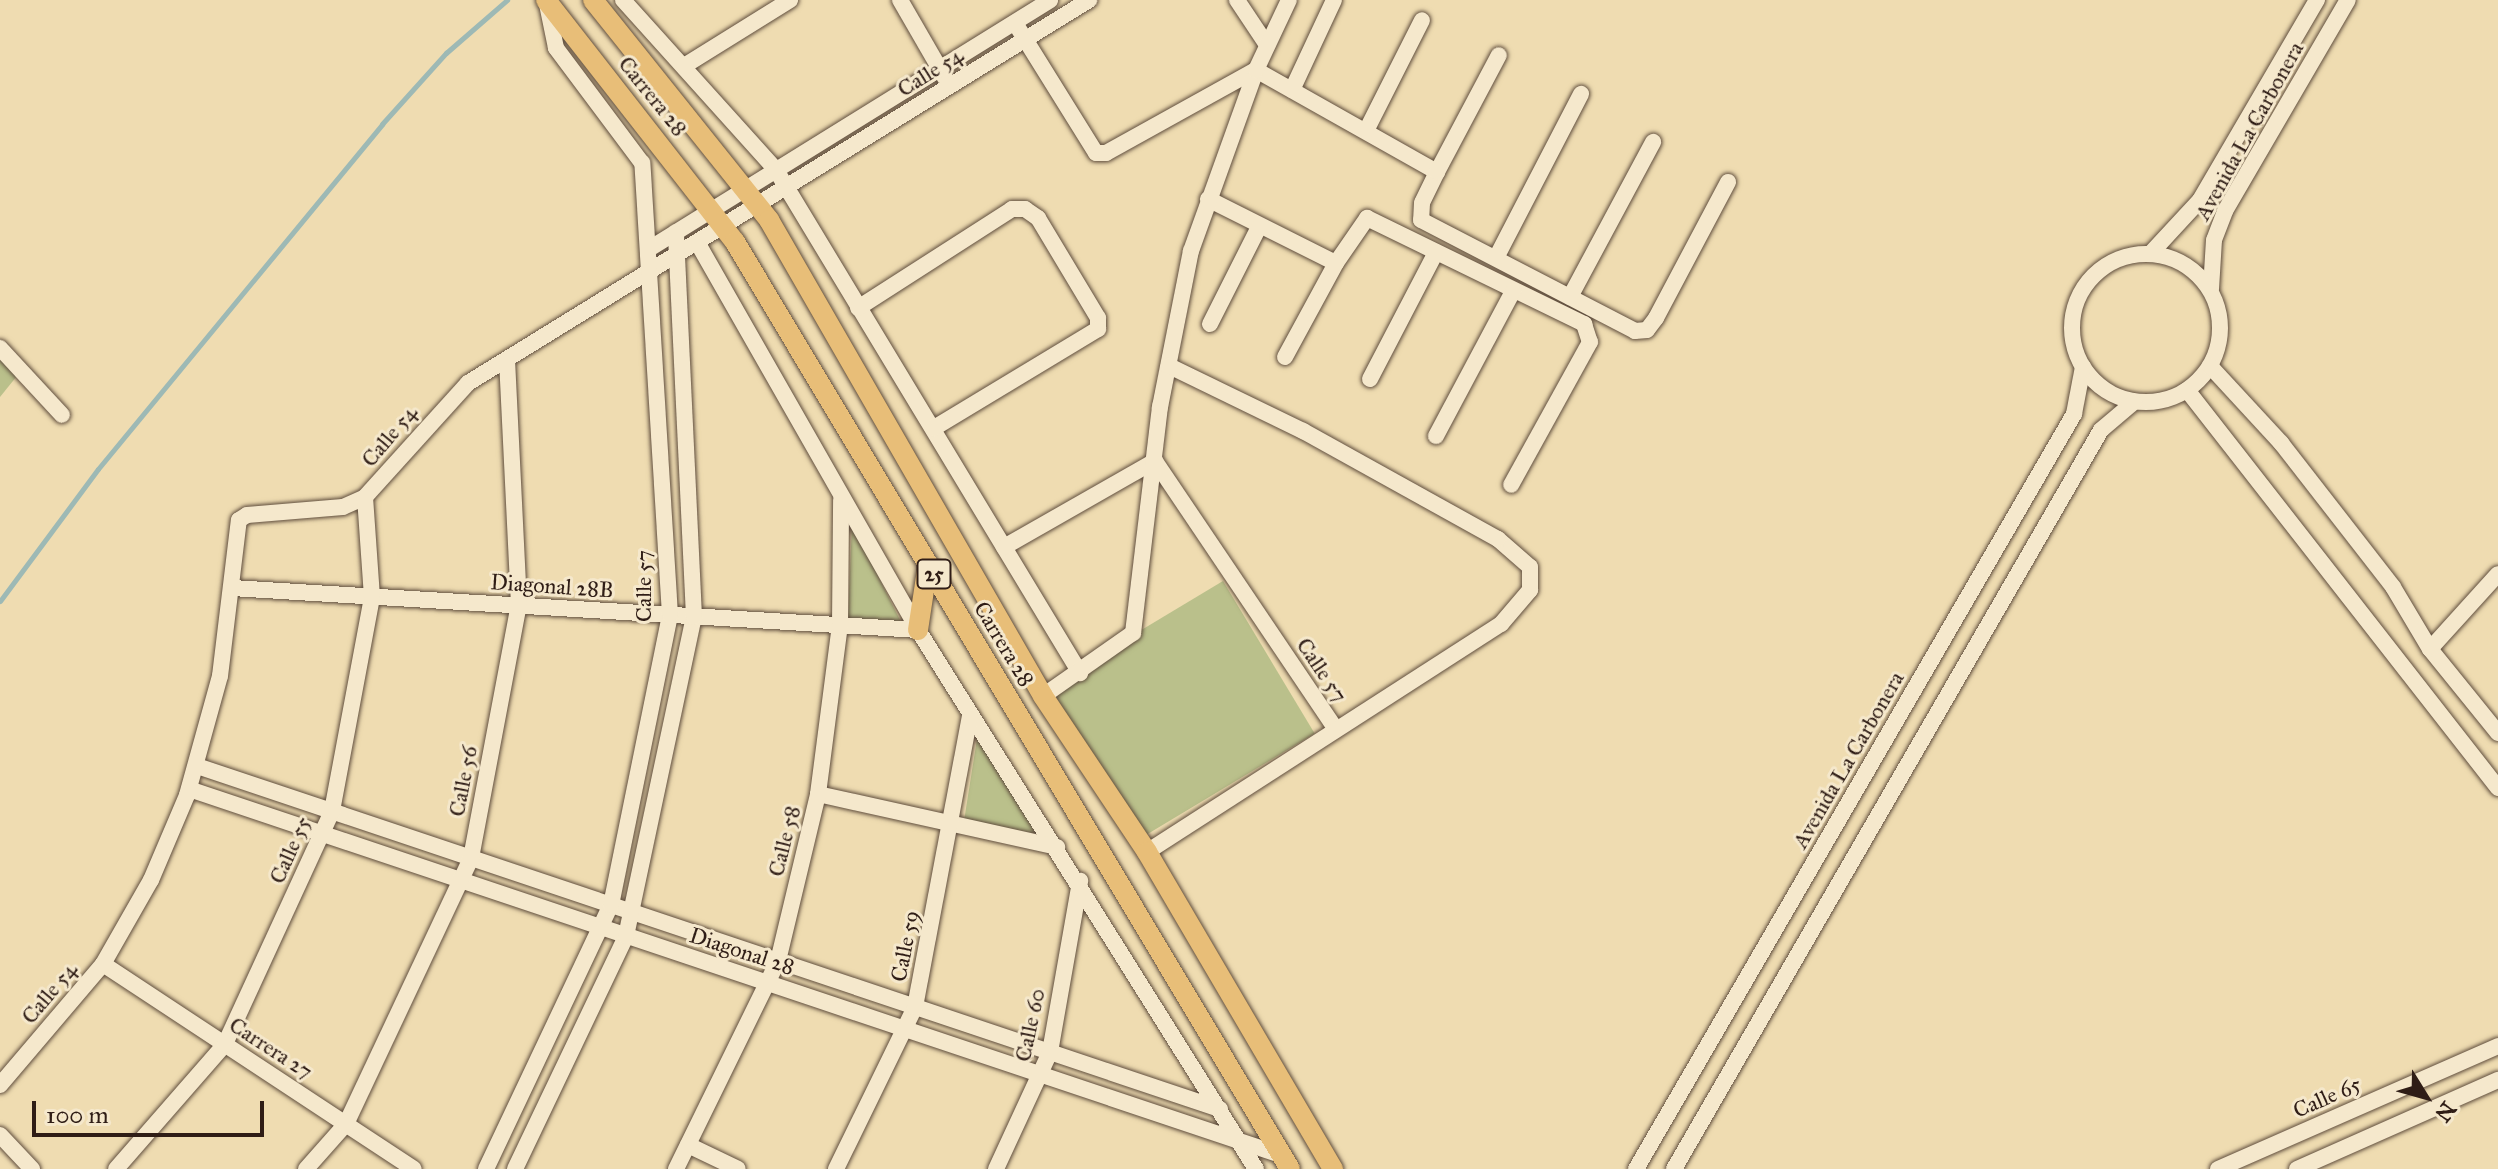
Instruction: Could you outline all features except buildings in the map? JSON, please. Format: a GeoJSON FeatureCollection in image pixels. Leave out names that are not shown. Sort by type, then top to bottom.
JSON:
{"type":"FeatureCollection","features":[{"type":"Feature","properties":{"kind":"main road","name":"Carrera 28"},"geometry":{"type":"LineString","coordinates":[[546,0],[718,217],[1286,1162]]}},
{"type":"Feature","properties":{"kind":"main road","name":"Carrera 28"},"geometry":{"type":"LineString","coordinates":[[593,0],[753,195],[1043,696],[1147,852],[1333,1169]]}},
{"type":"Feature","properties":{"kind":"main road"},"geometry":{"type":"LineString","coordinates":[[918,630],[928,564]]}},
{"type":"Feature","properties":{"kind":"street","name":"Calle 57"},"geometry":{"type":"LineString","coordinates":[[486,1169],[603,928],[611,905],[670,615],[652,271],[642,163],[556,48],[546,0]]}},
{"type":"Feature","properties":{"kind":"street","name":"Carrera 28"},"geometry":{"type":"LineString","coordinates":[[623,0],[776,170],[1080,673]]}},
{"type":"Feature","properties":{"kind":"street"},"geometry":{"type":"LineString","coordinates":[[684,66],[790,0]]}},
{"type":"Feature","properties":{"kind":"street"},"geometry":{"type":"LineString","coordinates":[[900,0],[949,86]]}},
{"type":"Feature","properties":{"kind":"street","name":"Calle 54"},"geometry":{"type":"LineString","coordinates":[[649,249],[676,232],[718,217],[753,195],[776,170],[1050,0]]}},
{"type":"Feature","properties":{"kind":"street","name":"Calle 54"},"geometry":{"type":"LineString","coordinates":[[753,195],[786,186],[1089,0]]}},
{"type":"Feature","properties":{"kind":"street"},"geometry":{"type":"LineString","coordinates":[[1237,0],[1267,45]]}},
{"type":"Feature","properties":{"kind":"street"},"geometry":{"type":"LineString","coordinates":[[1043,696],[1133,633],[1169,366],[1191,251],[1256,70],[1289,0]]}},
{"type":"Feature","properties":{"kind":"street"},"geometry":{"type":"LineString","coordinates":[[1292,90],[1334,0]]}},
{"type":"Feature","properties":{"kind":"street","name":"Avenida La Carbonera"},"geometry":{"type":"LineString","coordinates":[[2151,253],[2200,200],[2317,0]]}},
{"type":"Feature","properties":{"kind":"street","name":"Avenida La Carbonera"},"geometry":{"type":"LineString","coordinates":[[2211,289],[2209,265],[2225,211],[2348,0]]}},
{"type":"Feature","properties":{"kind":"street"},"geometry":{"type":"LineString","coordinates":[[1366,131],[1422,20]]}},
{"type":"Feature","properties":{"kind":"street"},"geometry":{"type":"LineString","coordinates":[[1015,23],[1096,153],[1106,153],[1256,70]]}},
{"type":"Feature","properties":{"kind":"street"},"geometry":{"type":"LineString","coordinates":[[1499,55],[1437,172],[1418,215],[1421,220],[1635,331],[1647,330],[1728,182]]}},
{"type":"Feature","properties":{"kind":"street"},"geometry":{"type":"LineString","coordinates":[[1256,70],[1437,172]]}},
{"type":"Feature","properties":{"kind":"street"},"geometry":{"type":"LineString","coordinates":[[1496,258],[1581,94]]}},
{"type":"Feature","properties":{"kind":"street"},"geometry":{"type":"LineString","coordinates":[[1570,297],[1653,142]]}},
{"type":"Feature","properties":{"kind":"street"},"geometry":{"type":"LineString","coordinates":[[1208,199],[1336,263]]}},
{"type":"Feature","properties":{"kind":"street"},"geometry":{"type":"LineString","coordinates":[[858,308],[1012,209],[1025,209],[1038,218],[1091,305],[1098,329],[934,428]]}},
{"type":"Feature","properties":{"kind":"street","name":"Calle 54"},"geometry":{"type":"LineString","coordinates":[[0,1085],[103,964],[151,880],[197,766],[220,676],[232,588],[235,530],[247,515],[343,507],[365,497],[468,383],[697,242],[718,217]]}},
{"type":"Feature","properties":{"kind":"street"},"geometry":{"type":"LineString","coordinates":[[1285,357],[1336,263],[1367,218],[1584,324],[1590,342],[1511,485]]}},
{"type":"Feature","properties":{"kind":"street"},"geometry":{"type":"LineString","coordinates":[[1210,324],[1259,227]]}},
{"type":"Feature","properties":{"kind":"street"},"geometry":{"type":"LineString","coordinates":[[515,1169],[626,936],[634,912],[694,617],[676,232]]}},
{"type":"Feature","properties":{"kind":"street"},"geometry":{"type":"LineString","coordinates":[[697,242],[841,499],[970,717],[1080,881],[1256,1169]]}},
{"type":"Feature","properties":{"kind":"street"},"geometry":{"type":"LineString","coordinates":[[1370,379],[1436,252]]}},
{"type":"Feature","properties":{"kind":"street"},"geometry":{"type":"LineString","coordinates":[[2151,253],[2185,264],[2211,289],[2221,336],[2210,366],[2187,390],[2156,402],[2134,402],[2110,394],[2083,367],[2071,329],[2082,289],[2112,261],[2151,253]]}},
{"type":"Feature","properties":{"kind":"street"},"geometry":{"type":"LineString","coordinates":[[1436,436],[1513,291]]}},
{"type":"Feature","properties":{"kind":"street"},"geometry":{"type":"LineString","coordinates":[[0,348],[62,415]]}},
{"type":"Feature","properties":{"kind":"street","name":"Calle 56"},"geometry":{"type":"LineString","coordinates":[[306,1169],[346,1124],[464,881],[471,858],[519,605],[507,360]]}},
{"type":"Feature","properties":{"kind":"street"},"geometry":{"type":"LineString","coordinates":[[1147,852],[1509,617],[1530,590],[1530,567],[1498,539],[1303,431],[1169,366]]}},
{"type":"Feature","properties":{"kind":"street"},"geometry":{"type":"LineString","coordinates":[[2210,366],[2281,443],[2393,587],[2430,649],[2498,733]]}},
{"type":"Feature","properties":{"kind":"street","name":"Avenida La Carbonera"},"geometry":{"type":"LineString","coordinates":[[1636,1169],[2074,414],[2083,367]]}},
{"type":"Feature","properties":{"kind":"street"},"geometry":{"type":"LineString","coordinates":[[2187,390],[2498,788]]}},
{"type":"Feature","properties":{"kind":"street"},"geometry":{"type":"LineString","coordinates":[[1674,1169],[2101,430],[2134,402]]}},
{"type":"Feature","properties":{"kind":"street","name":"Calle 57"},"geometry":{"type":"LineString","coordinates":[[1155,461],[1336,729]]}},
{"type":"Feature","properties":{"kind":"street"},"geometry":{"type":"LineString","coordinates":[[1004,547],[1155,461]]}},
{"type":"Feature","properties":{"kind":"street","name":"Calle 55"},"geometry":{"type":"LineString","coordinates":[[116,1169],[225,1044],[332,811],[372,597],[365,497]]}},
{"type":"Feature","properties":{"kind":"street","name":"Calle 58"},"geometry":{"type":"LineString","coordinates":[[676,1169],[778,961],[818,794],[840,625],[841,499]]}},
{"type":"Feature","properties":{"kind":"street"},"geometry":{"type":"LineString","coordinates":[[2430,649],[2498,574]]}},
{"type":"Feature","properties":{"kind":"street","name":"Diagonal 28B"},"geometry":{"type":"LineString","coordinates":[[232,588],[918,630]]}},
{"type":"Feature","properties":{"kind":"street","name":"Calle 59"},"geometry":{"type":"LineString","coordinates":[[836,1169],[915,1007],[970,717]]}},
{"type":"Feature","properties":{"kind":"street","name":"Diagonal 28"},"geometry":{"type":"LineString","coordinates":[[197,766],[1220,1109]]}},
{"type":"Feature","properties":{"kind":"street","name":"Diagonal 28"},"geometry":{"type":"LineString","coordinates":[[189,789],[1240,1141],[1286,1162]]}},
{"type":"Feature","properties":{"kind":"street"},"geometry":{"type":"LineString","coordinates":[[818,794],[1057,847]]}},
{"type":"Feature","properties":{"kind":"street","name":"Calle 60"},"geometry":{"type":"LineString","coordinates":[[996,1169],[1043,1075],[1050,1052],[1080,881]]}},
{"type":"Feature","properties":{"kind":"street","name":"Carrera 27"},"geometry":{"type":"LineString","coordinates":[[103,964],[414,1169]]}},
{"type":"Feature","properties":{"kind":"street","name":"Calle 65"},"geometry":{"type":"LineString","coordinates":[[2218,1169],[2498,1046]]}},
{"type":"Feature","properties":{"kind":"street"},"geometry":{"type":"LineString","coordinates":[[2297,1169],[2498,1080]]}},
{"type":"Feature","properties":{"kind":"street"},"geometry":{"type":"LineString","coordinates":[[0,1135],[32,1169]]}},
{"type":"Feature","properties":{"kind":"street"},"geometry":{"type":"LineString","coordinates":[[688,1145],[738,1169]]}},
{"type":"Feature","properties":{"kind":"green space"},"geometry":{"type":"Polygon","coordinates":[[[0,348],[21,371],[0,397],[0,348]]]}},
{"type":"Feature","properties":{"kind":"green space"},"geometry":{"type":"Polygon","coordinates":[[[852,524],[901,622],[848,618],[852,524]]]}},
{"type":"Feature","properties":{"kind":"green space"},"geometry":{"type":"Polygon","coordinates":[[[1223,581],[1315,734],[1138,840],[1046,687],[1223,581]]]}},
{"type":"Feature","properties":{"kind":"green space"},"geometry":{"type":"Polygon","coordinates":[[[977,739],[1039,834],[964,821],[977,739]]]}},
{"type":"Feature","properties":{"kind":"waterway"},"geometry":{"type":"LineString","coordinates":[[0,601],[98,469],[382,124],[446,53],[507,0]]}}]}
